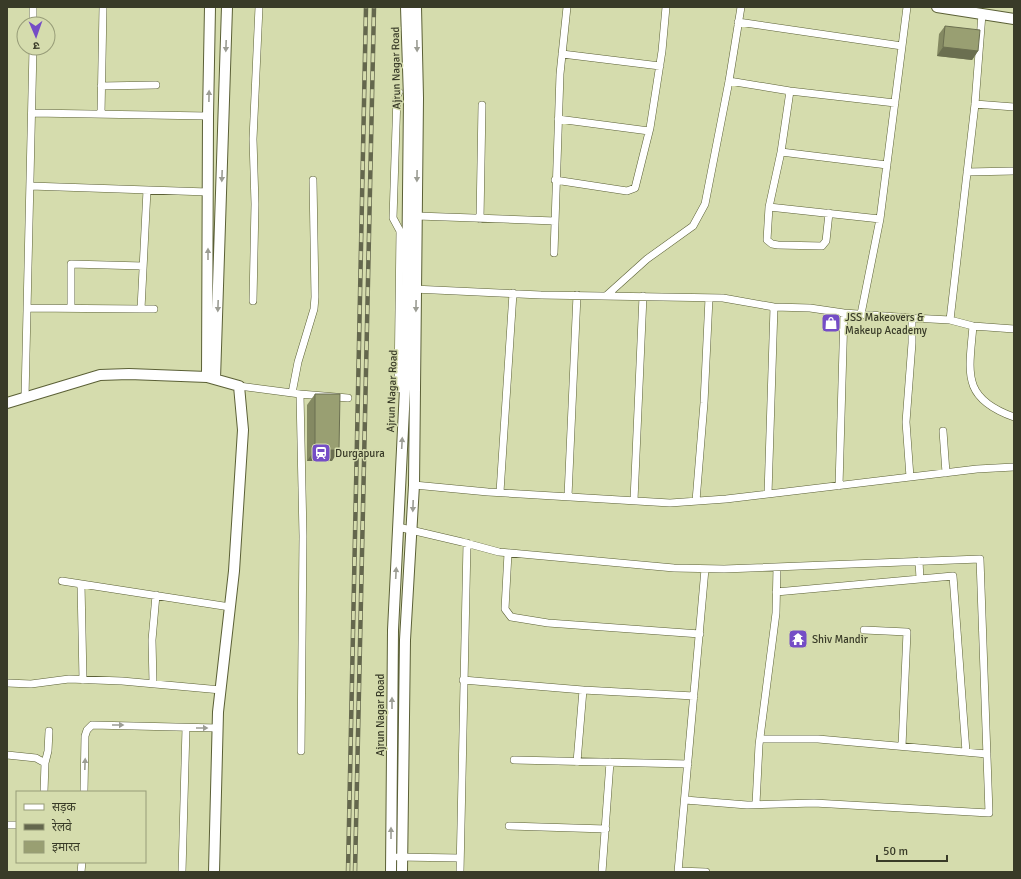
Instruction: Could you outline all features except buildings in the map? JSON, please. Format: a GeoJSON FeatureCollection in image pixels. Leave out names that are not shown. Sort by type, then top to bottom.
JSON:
{"type":"FeatureCollection","features":[{"type":"Feature","properties":{"kind":"street"},"geometry":{"type":"LineString","coordinates":[[101,114],[103,7]]}},
{"type":"Feature","properties":{"kind":"street"},"geometry":{"type":"LineString","coordinates":[[210,7],[208,192],[211,378]]}},
{"type":"Feature","properties":{"kind":"street"},"geometry":{"type":"LineString","coordinates":[[211,378],[227,7]]}},
{"type":"Feature","properties":{"kind":"street"},"geometry":{"type":"LineString","coordinates":[[252,301],[255,204],[253,139],[260,7]]}},
{"type":"Feature","properties":{"kind":"street","name":"Ajrun Nagar Road"},"geometry":{"type":"LineString","coordinates":[[402,872],[405,640],[414,485],[414,389],[406,7]]}},
{"type":"Feature","properties":{"kind":"street","name":"Ajrun Nagar Road"},"geometry":{"type":"LineString","coordinates":[[391,872],[393,630],[405,389],[417,216],[418,98],[416,7]]}},
{"type":"Feature","properties":{"kind":"street"},"geometry":{"type":"LineString","coordinates":[[554,253],[558,118],[567,7]]}},
{"type":"Feature","properties":{"kind":"street"},"geometry":{"type":"LineString","coordinates":[[555,180],[627,191],[635,188],[649,131],[660,66],[666,7]]}},
{"type":"Feature","properties":{"kind":"street"},"geometry":{"type":"LineString","coordinates":[[608,295],[647,259],[693,226],[705,204],[729,81],[741,7]]}},
{"type":"Feature","properties":{"kind":"street"},"geometry":{"type":"LineString","coordinates":[[861,314],[880,219],[907,7]]}},
{"type":"Feature","properties":{"kind":"street"},"geometry":{"type":"LineString","coordinates":[[937,7],[1014,19]]}},
{"type":"Feature","properties":{"kind":"street"},"geometry":{"type":"LineString","coordinates":[[950,320],[975,104],[982,14]]}},
{"type":"Feature","properties":{"kind":"street"},"geometry":{"type":"LineString","coordinates":[[738,22],[902,46]]}},
{"type":"Feature","properties":{"kind":"street"},"geometry":{"type":"LineString","coordinates":[[562,54],[660,66]]}},
{"type":"Feature","properties":{"kind":"street"},"geometry":{"type":"LineString","coordinates":[[25,398],[33,113],[33,56]]}},
{"type":"Feature","properties":{"kind":"street"},"geometry":{"type":"LineString","coordinates":[[729,81],[790,91],[895,104]]}},
{"type":"Feature","properties":{"kind":"street"},"geometry":{"type":"LineString","coordinates":[[101,86],[156,85]]}},
{"type":"Feature","properties":{"kind":"street"},"geometry":{"type":"LineString","coordinates":[[790,91],[781,152],[769,207],[767,237],[769,242],[778,245],[824,246],[826,241],[829,213]]}},
{"type":"Feature","properties":{"kind":"street"},"geometry":{"type":"LineString","coordinates":[[399,92],[397,96],[392,218],[400,231],[396,389],[414,389]]}},
{"type":"Feature","properties":{"kind":"street"},"geometry":{"type":"LineString","coordinates":[[975,104],[1014,106]]}},
{"type":"Feature","properties":{"kind":"street"},"geometry":{"type":"LineString","coordinates":[[480,219],[482,105]]}},
{"type":"Feature","properties":{"kind":"street"},"geometry":{"type":"LineString","coordinates":[[33,113],[208,116]]}},
{"type":"Feature","properties":{"kind":"street"},"geometry":{"type":"LineString","coordinates":[[558,118],[649,131]]}},
{"type":"Feature","properties":{"kind":"street"},"geometry":{"type":"LineString","coordinates":[[781,152],[887,165]]}},
{"type":"Feature","properties":{"kind":"street"},"geometry":{"type":"LineString","coordinates":[[967,172],[1014,171]]}},
{"type":"Feature","properties":{"kind":"street"},"geometry":{"type":"LineString","coordinates":[[292,393],[298,362],[314,309],[313,180]]}},
{"type":"Feature","properties":{"kind":"street"},"geometry":{"type":"LineString","coordinates":[[30,186],[208,192]]}},
{"type":"Feature","properties":{"kind":"street"},"geometry":{"type":"LineString","coordinates":[[141,309],[147,190]]}},
{"type":"Feature","properties":{"kind":"street"},"geometry":{"type":"LineString","coordinates":[[769,207],[880,219]]}},
{"type":"Feature","properties":{"kind":"street"},"geometry":{"type":"LineString","coordinates":[[417,216],[555,221]]}},
{"type":"Feature","properties":{"kind":"street"},"geometry":{"type":"LineString","coordinates":[[71,308],[71,264],[143,266]]}},
{"type":"Feature","properties":{"kind":"street"},"geometry":{"type":"LineString","coordinates":[[412,289],[577,295],[723,298],[774,307],[810,308],[844,313],[950,320],[973,326],[1014,329]]}},
{"type":"Feature","properties":{"kind":"street"},"geometry":{"type":"LineString","coordinates":[[500,492],[513,293]]}},
{"type":"Feature","properties":{"kind":"street"},"geometry":{"type":"LineString","coordinates":[[568,496],[577,295]]}},
{"type":"Feature","properties":{"kind":"street"},"geometry":{"type":"LineString","coordinates":[[634,500],[643,296]]}},
{"type":"Feature","properties":{"kind":"street"},"geometry":{"type":"LineString","coordinates":[[696,501],[704,403],[709,298]]}},
{"type":"Feature","properties":{"kind":"street"},"geometry":{"type":"LineString","coordinates":[[768,494],[774,307]]}},
{"type":"Feature","properties":{"kind":"street"},"geometry":{"type":"LineString","coordinates":[[27,308],[154,309]]}},
{"type":"Feature","properties":{"kind":"street"},"geometry":{"type":"LineString","coordinates":[[839,486],[844,313]]}},
{"type":"Feature","properties":{"kind":"street"},"geometry":{"type":"LineString","coordinates":[[910,478],[906,422],[912,343],[912,318]]}},
{"type":"Feature","properties":{"kind":"street"},"geometry":{"type":"LineString","coordinates":[[973,326],[970,375],[975,392],[989,406],[1014,417]]}},
{"type":"Feature","properties":{"kind":"street"},"geometry":{"type":"LineString","coordinates":[[7,403],[100,375],[129,374],[211,378],[239,386],[300,394],[348,398]]}},
{"type":"Feature","properties":{"kind":"street"},"geometry":{"type":"LineString","coordinates":[[214,872],[218,728],[234,571],[243,430],[239,386]]}},
{"type":"Feature","properties":{"kind":"street"},"geometry":{"type":"LineString","coordinates":[[300,394],[303,536],[301,751]]}},
{"type":"Feature","properties":{"kind":"street"},"geometry":{"type":"LineString","coordinates":[[943,431],[946,473]]}},
{"type":"Feature","properties":{"kind":"street"},"geometry":{"type":"LineString","coordinates":[[414,485],[670,503],[768,494],[946,473],[1014,467]]}},
{"type":"Feature","properties":{"kind":"street"},"geometry":{"type":"LineString","coordinates":[[398,528],[508,553],[674,568],[705,569],[980,559],[989,813],[814,803],[756,804],[684,800]]}},
{"type":"Feature","properties":{"kind":"street"},"geometry":{"type":"LineString","coordinates":[[460,872],[467,543]]}},
{"type":"Feature","properties":{"kind":"street"},"geometry":{"type":"LineString","coordinates":[[508,553],[505,609],[511,617],[548,623],[700,634]]}},
{"type":"Feature","properties":{"kind":"street"},"geometry":{"type":"LineString","coordinates":[[919,561],[920,579]]}},
{"type":"Feature","properties":{"kind":"street"},"geometry":{"type":"LineString","coordinates":[[756,804],[760,739],[776,613],[777,566]]}},
{"type":"Feature","properties":{"kind":"street"},"geometry":{"type":"LineString","coordinates":[[705,569],[678,871],[706,872]]}},
{"type":"Feature","properties":{"kind":"street"},"geometry":{"type":"LineString","coordinates":[[776,592],[954,576],[966,752]]}},
{"type":"Feature","properties":{"kind":"street"},"geometry":{"type":"LineString","coordinates":[[62,581],[230,607]]}},
{"type":"Feature","properties":{"kind":"street"},"geometry":{"type":"LineString","coordinates":[[81,584],[84,680]]}},
{"type":"Feature","properties":{"kind":"street"},"geometry":{"type":"LineString","coordinates":[[153,683],[152,640],[156,595]]}},
{"type":"Feature","properties":{"kind":"street"},"geometry":{"type":"LineString","coordinates":[[864,630],[907,632],[902,746]]}},
{"type":"Feature","properties":{"kind":"street"},"geometry":{"type":"LineString","coordinates":[[7,683],[31,684],[69,679],[153,683],[221,690]]}},
{"type":"Feature","properties":{"kind":"street"},"geometry":{"type":"LineString","coordinates":[[463,680],[583,690],[694,696]]}},
{"type":"Feature","properties":{"kind":"street"},"geometry":{"type":"LineString","coordinates":[[577,762],[583,690]]}},
{"type":"Feature","properties":{"kind":"street"},"geometry":{"type":"LineString","coordinates":[[84,791],[85,736],[87,730],[92,725],[122,724],[186,728],[218,728]]}},
{"type":"Feature","properties":{"kind":"street"},"geometry":{"type":"LineString","coordinates":[[182,872],[186,728]]}},
{"type":"Feature","properties":{"kind":"street"},"geometry":{"type":"LineString","coordinates":[[44,791],[45,763],[48,752],[49,731]]}},
{"type":"Feature","properties":{"kind":"street"},"geometry":{"type":"LineString","coordinates":[[760,739],[818,739],[987,754]]}},
{"type":"Feature","properties":{"kind":"street"},"geometry":{"type":"LineString","coordinates":[[7,755],[36,758],[45,763]]}},
{"type":"Feature","properties":{"kind":"street"},"geometry":{"type":"LineString","coordinates":[[514,760],[688,764]]}},
{"type":"Feature","properties":{"kind":"street"},"geometry":{"type":"LineString","coordinates":[[602,872],[610,762]]}},
{"type":"Feature","properties":{"kind":"street"},"geometry":{"type":"LineString","coordinates":[[509,826],[606,829]]}},
{"type":"Feature","properties":{"kind":"street"},"geometry":{"type":"LineString","coordinates":[[391,857],[460,858]]}},
{"type":"Feature","properties":{"kind":"railway"},"geometry":{"type":"LineString","coordinates":[[348,872],[366,7]]}},
{"type":"Feature","properties":{"kind":"railway"},"geometry":{"type":"LineString","coordinates":[[355,872],[374,7]]}},
{"type":"Feature","properties":{"kind":"place","name":"JSS Makeovers & Makeup Academy"},"geometry":{"type":"Point","coordinates":[831,323]}},
{"type":"Feature","properties":{"kind":"place","name":"Durgapura"},"geometry":{"type":"Point","coordinates":[321,453]}},
{"type":"Feature","properties":{"kind":"place","name":"Shiv Mandir"},"geometry":{"type":"Point","coordinates":[798,639]}}]}
